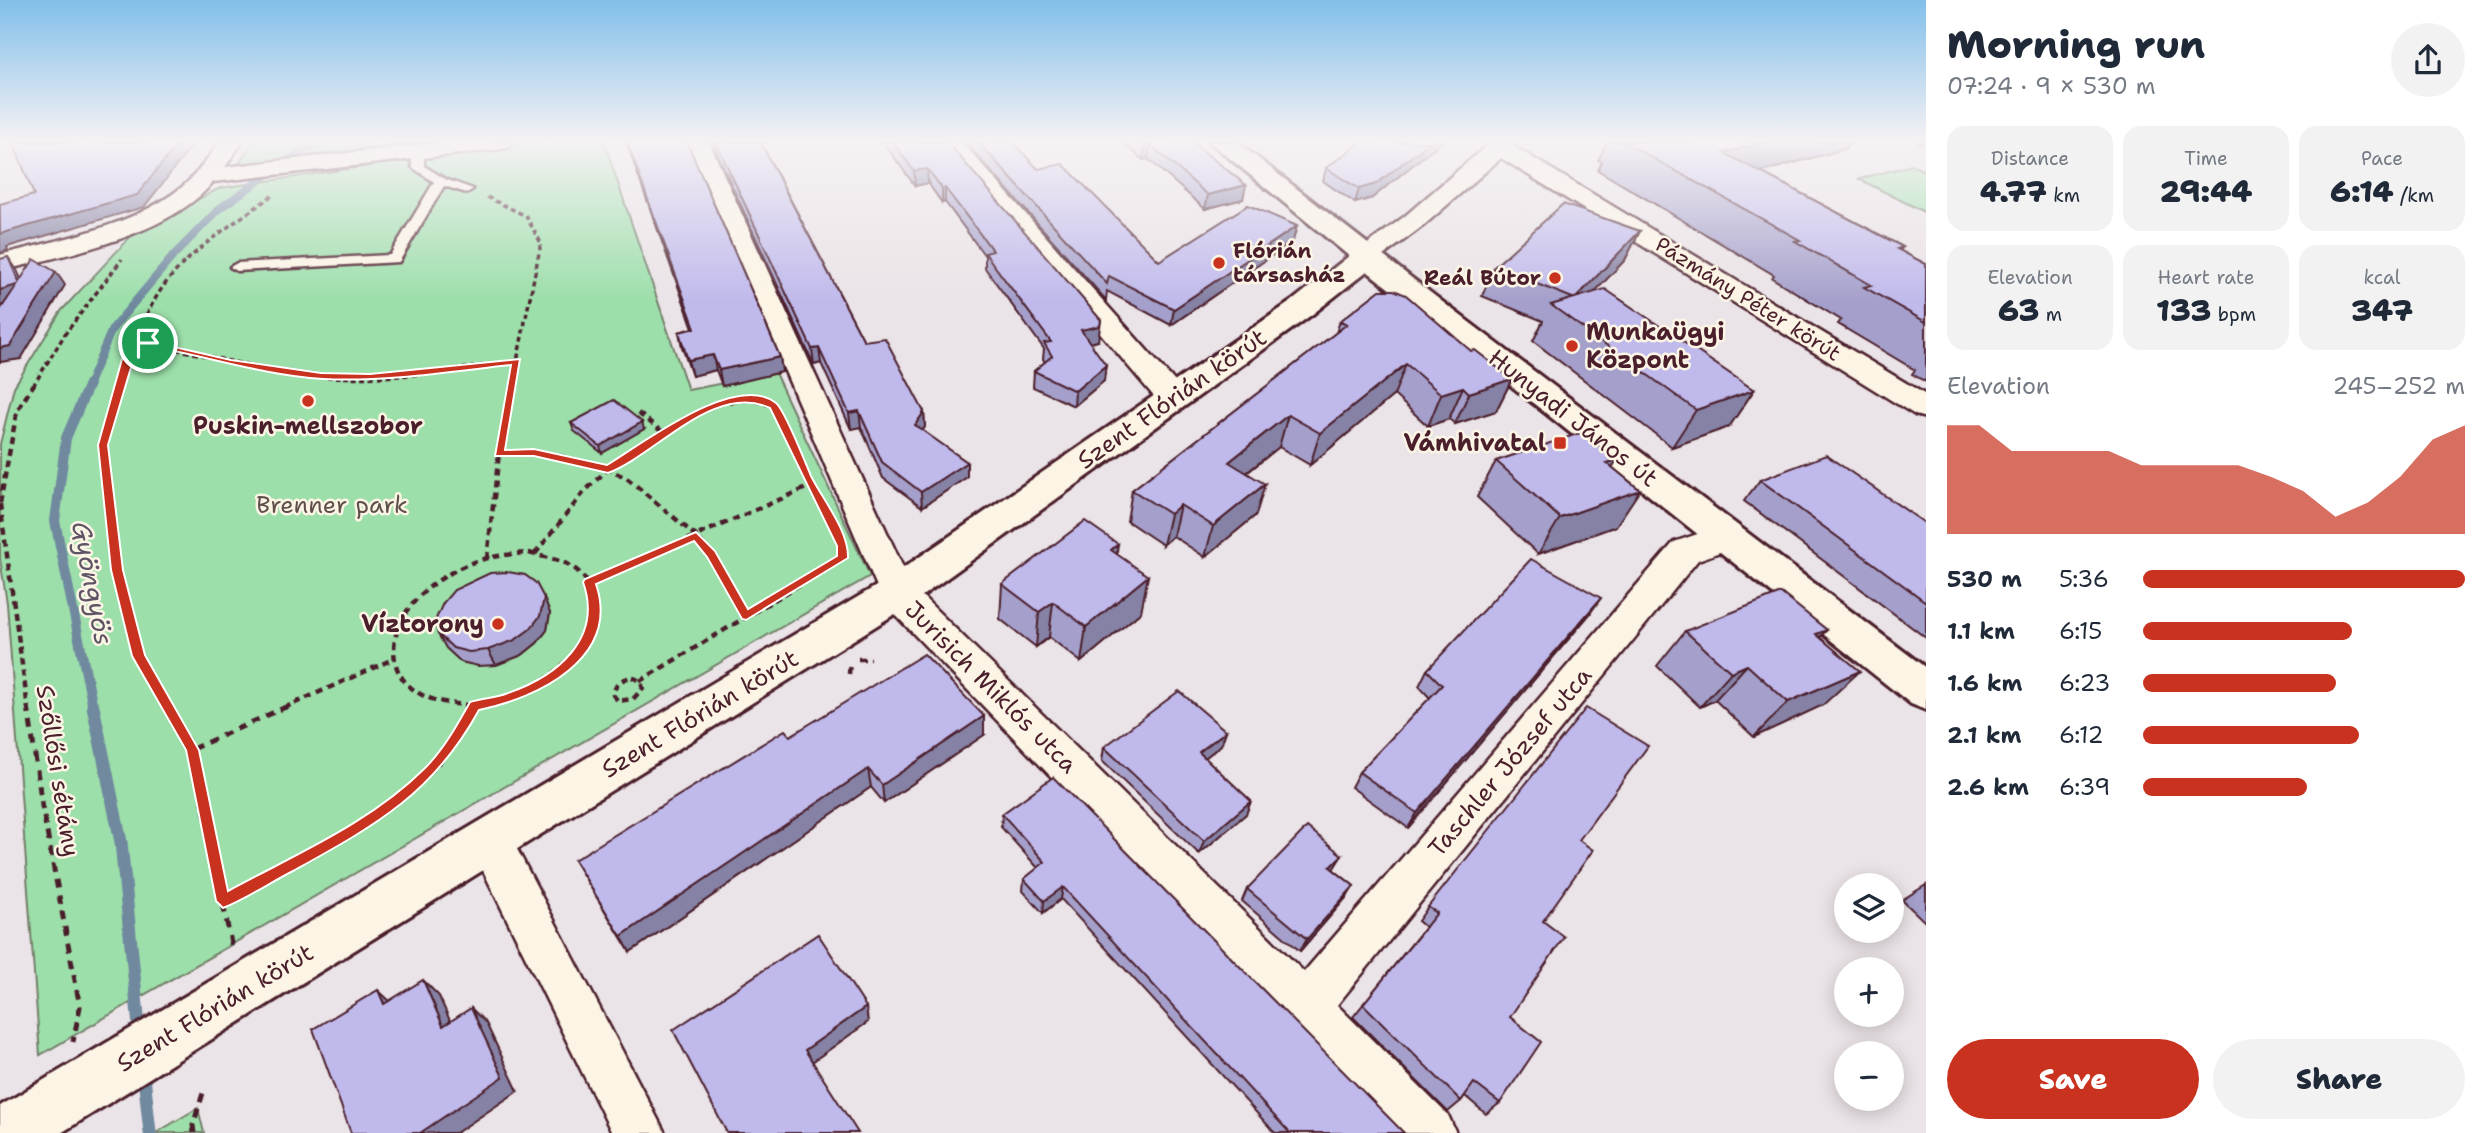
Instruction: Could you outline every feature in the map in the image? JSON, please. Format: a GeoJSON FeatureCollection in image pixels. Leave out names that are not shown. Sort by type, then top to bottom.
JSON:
{"type":"FeatureCollection","features":[{"type":"Feature","properties":{"kind":"street"},"geometry":{"type":"LineString","coordinates":[[0,263],[149,217],[187,195]]}},
{"type":"Feature","properties":{"kind":"street","name":"Jurisich Miklós utca"},"geometry":{"type":"LineString","coordinates":[[721,195],[897,593],[1430,1133]]}},
{"type":"Feature","properties":{"kind":"street"},"geometry":{"type":"LineString","coordinates":[[996,195],[1173,399]]}},
{"type":"Feature","properties":{"kind":"street","name":"Hunyadi János út"},"geometry":{"type":"LineString","coordinates":[[1288,195],[1926,692]]}},
{"type":"Feature","properties":{"kind":"street","name":"Pázmány Péter körút"},"geometry":{"type":"LineString","coordinates":[[1366,257],[1444,195]]}},
{"type":"Feature","properties":{"kind":"street","name":"Pázmány Péter körút"},"geometry":{"type":"LineString","coordinates":[[1584,195],[1926,408]]}},
{"type":"Feature","properties":{"kind":"street","name":"Szent Flórián körút"},"geometry":{"type":"LineString","coordinates":[[9,1133],[88,1059],[192,1022],[897,593],[1310,301],[1366,257]]}},
{"type":"Feature","properties":{"kind":"street","name":"Taschler József utca"},"geometry":{"type":"LineString","coordinates":[[1306,1006],[1686,551],[1727,536]]}},
{"type":"Feature","properties":{"kind":"street"},"geometry":{"type":"LineString","coordinates":[[491,842],[639,1133]]}},
{"type":"Feature","properties":{"kind":"lane"},"geometry":{"type":"LineString","coordinates":[[237,267],[394,258],[433,195]]}},
{"type":"Feature","properties":{"kind":"path"},"geometry":{"type":"LineString","coordinates":[[229,940],[192,750],[139,656],[117,570],[103,445],[128,352],[167,282],[199,249],[274,195]]}},
{"type":"Feature","properties":{"kind":"path"},"geometry":{"type":"LineString","coordinates":[[480,195],[526,216],[541,243],[499,453],[487,559]]}},
{"type":"Feature","properties":{"kind":"path","name":"Szőllősi sétány"},"geometry":{"type":"LineString","coordinates":[[88,1059],[42,806],[0,504],[17,411],[65,334],[126,253]]}},
{"type":"Feature","properties":{"kind":"path"},"geometry":{"type":"LineString","coordinates":[[135,341],[231,363],[321,376],[370,377],[516,361]]}},
{"type":"Feature","properties":{"kind":"path"},"geometry":{"type":"LineString","coordinates":[[535,554],[560,519],[608,469],[708,407],[737,400],[762,400],[774,406],[800,463]]}},
{"type":"Feature","properties":{"kind":"path"},"geometry":{"type":"LineString","coordinates":[[638,413],[664,433]]}},
{"type":"Feature","properties":{"kind":"path"},"geometry":{"type":"LineString","coordinates":[[499,453],[534,452],[608,469],[650,495],[696,536],[711,554],[746,616]]}},
{"type":"Feature","properties":{"kind":"path"},"geometry":{"type":"LineString","coordinates":[[806,474],[817,498]]}},
{"type":"Feature","properties":{"kind":"path"},"geometry":{"type":"LineString","coordinates":[[589,582],[811,486]]}},
{"type":"Feature","properties":{"kind":"path"},"geometry":{"type":"LineString","coordinates":[[640,681],[837,562],[842,558],[843,546]]}},
{"type":"Feature","properties":{"kind":"path"},"geometry":{"type":"LineString","coordinates":[[535,554],[554,557],[575,567],[589,582],[596,601],[594,623],[583,646],[564,668],[528,691],[507,699],[475,705],[445,704],[419,695],[401,680],[393,659],[394,637],[404,614],[422,593],[445,576],[487,559],[501,555],[535,554]]}},
{"type":"Feature","properties":{"kind":"path"},"geometry":{"type":"LineString","coordinates":[[192,750],[393,659]]}},
{"type":"Feature","properties":{"kind":"path"},"geometry":{"type":"LineString","coordinates":[[632,677],[640,681],[643,688],[639,696],[629,701],[618,701],[613,695],[614,686],[622,679],[632,677]]}},
{"type":"Feature","properties":{"kind":"path"},"geometry":{"type":"LineString","coordinates":[[223,901],[366,823],[429,773],[455,741],[475,705]]}},
{"type":"Feature","properties":{"kind":"path"},"geometry":{"type":"LineString","coordinates":[[194,1133],[193,1125],[204,1090]]}},
{"type":"Feature","properties":{"kind":"green space","name":"Brenner park"},"geometry":{"type":"Polygon","coordinates":[[[207,195],[622,195],[688,390],[775,373],[870,576],[40,1055],[7,603],[0,559],[0,444],[14,387],[61,311],[134,233],[207,195]]]}},
{"type":"Feature","properties":{"kind":"green space"},"geometry":{"type":"Polygon","coordinates":[[[1890,195],[1926,195],[1926,213],[1890,195]]]}},
{"type":"Feature","properties":{"kind":"green space"},"geometry":{"type":"Polygon","coordinates":[[[198,1108],[204,1133],[156,1133],[198,1108]]]}},
{"type":"Feature","properties":{"kind":"building"},"geometry":{"type":"Polygon","coordinates":[[[34,195],[137,195],[0,234],[0,204],[34,195]]]}},
{"type":"Feature","properties":{"kind":"building"},"geometry":{"type":"Polygon","coordinates":[[[646,195],[710,195],[780,357],[719,370],[713,355],[688,360],[679,332],[695,328],[646,195]]]}},
{"type":"Feature","properties":{"kind":"building"},"geometry":{"type":"Polygon","coordinates":[[[741,195],[788,195],[864,341],[885,338],[924,412],[915,425],[967,462],[921,492],[882,462],[859,411],[849,413],[819,348],[812,349],[741,195]]]}},
{"type":"Feature","properties":{"kind":"building"},"geometry":{"type":"Polygon","coordinates":[[[950,195],[993,195],[1101,320],[1100,326],[1081,330],[1106,365],[1075,391],[1034,371],[1052,356],[1044,343],[1051,342],[985,253],[993,251],[950,195]]]}},
{"type":"Feature","properties":{"kind":"building"},"geometry":{"type":"Polygon","coordinates":[[[1026,195],[1094,195],[1159,261],[1248,205],[1297,226],[1174,309],[1109,276],[1107,284],[1026,195]]]}},
{"type":"Feature","properties":{"kind":"building"},"geometry":{"type":"Polygon","coordinates":[[[1719,195],[1804,195],[1903,247],[1897,249],[1926,264],[1926,322],[1864,287],[1871,285],[1795,241],[1800,240],[1719,195]]]}},
{"type":"Feature","properties":{"kind":"building"},"geometry":{"type":"Polygon","coordinates":[[[1563,204],[1640,231],[1575,299],[1494,267],[1563,204]]]}},
{"type":"Feature","properties":{"kind":"building"},"geometry":{"type":"Polygon","coordinates":[[[8,257],[19,282],[34,259],[56,272],[10,346],[0,348],[0,310],[17,285],[0,290],[0,259],[8,257]]]}},
{"type":"Feature","properties":{"kind":"building"},"geometry":{"type":"Polygon","coordinates":[[[1605,289],[1754,390],[1696,410],[1551,305],[1605,289]]]}},
{"type":"Feature","properties":{"kind":"building"},"geometry":{"type":"Polygon","coordinates":[[[1380,290],[1394,290],[1406,295],[1471,351],[1475,350],[1512,379],[1469,393],[1463,387],[1441,394],[1406,364],[1320,433],[1288,415],[1229,462],[1265,484],[1213,526],[1180,505],[1170,514],[1132,490],[1347,324],[1340,321],[1380,290]]]}},
{"type":"Feature","properties":{"kind":"building"},"geometry":{"type":"Polygon","coordinates":[[[614,400],[642,422],[600,446],[571,423],[614,400]]]}},
{"type":"Feature","properties":{"kind":"building"},"geometry":{"type":"Polygon","coordinates":[[[1583,432],[1617,460],[1607,463],[1640,490],[1560,518],[1496,461],[1583,432]]]}},
{"type":"Feature","properties":{"kind":"building"},"geometry":{"type":"Polygon","coordinates":[[[1826,455],[1926,524],[1926,602],[1760,480],[1826,455]]]}},
{"type":"Feature","properties":{"kind":"building"},"geometry":{"type":"Polygon","coordinates":[[[1085,521],[1118,544],[1111,550],[1148,576],[1086,627],[1053,602],[1039,612],[1002,584],[1085,521]]]}},
{"type":"Feature","properties":{"kind":"building"},"geometry":{"type":"Polygon","coordinates":[[[1531,559],[1601,598],[1417,813],[1359,772],[1442,685],[1427,670],[1531,559]]]}},
{"type":"Feature","properties":{"kind":"building","name":"Víztorony"},"geometry":{"type":"Polygon","coordinates":[[[490,573],[525,575],[536,583],[544,598],[540,616],[530,629],[515,640],[488,650],[469,652],[453,648],[438,634],[435,621],[443,603],[454,590],[490,573]]]}},
{"type":"Feature","properties":{"kind":"building"},"geometry":{"type":"Polygon","coordinates":[[[1781,593],[1827,630],[1816,634],[1860,671],[1788,702],[1747,665],[1731,672],[1685,631],[1781,593]]]}},
{"type":"Feature","properties":{"kind":"building"},"geometry":{"type":"Polygon","coordinates":[[[924,654],[984,716],[882,785],[868,769],[621,936],[574,860],[785,730],[790,736],[924,654]]]}},
{"type":"Feature","properties":{"kind":"building"},"geometry":{"type":"Polygon","coordinates":[[[1179,691],[1226,731],[1199,752],[1251,801],[1204,841],[1104,747],[1179,691]]]}},
{"type":"Feature","properties":{"kind":"building"},"geometry":{"type":"Polygon","coordinates":[[[1586,708],[1648,746],[1579,840],[1593,850],[1543,921],[1564,937],[1510,1017],[1541,1042],[1500,1103],[1474,1083],[1461,1101],[1363,1004],[1437,913],[1428,907],[1586,708]]]}},
{"type":"Feature","properties":{"kind":"building"},"geometry":{"type":"Polygon","coordinates":[[[1053,777],[1404,1133],[1290,1133],[1063,887],[1044,901],[1024,879],[1045,862],[1002,814],[1053,777]]]}},
{"type":"Feature","properties":{"kind":"building"},"geometry":{"type":"Polygon","coordinates":[[[1307,827],[1342,855],[1330,867],[1354,886],[1307,939],[1247,889],[1307,827]]]}},
{"type":"Feature","properties":{"kind":"building"},"geometry":{"type":"Polygon","coordinates":[[[818,934],[866,1007],[805,1050],[858,1133],[727,1133],[673,1030],[818,934]]]}},
{"type":"Feature","properties":{"kind":"building"},"geometry":{"type":"Polygon","coordinates":[[[423,980],[443,1026],[471,1008],[503,1077],[420,1133],[351,1133],[313,1029],[378,990],[384,1004],[423,980]]]}},
{"type":"Feature","properties":{"kind":"waterway","name":"Gyöngyös"},"geometry":{"type":"LineString","coordinates":[[88,386],[112,329],[174,255],[220,208],[239,195]]}},
{"type":"Feature","properties":{"kind":"waterway","name":"Gyöngyös"},"geometry":{"type":"LineString","coordinates":[[89,384],[66,438],[55,521],[93,708]]}},
{"type":"Feature","properties":{"kind":"waterway","name":"Gyöngyös"},"geometry":{"type":"LineString","coordinates":[[93,706],[121,842],[140,1037]]}},
{"type":"Feature","properties":{"kind":"waterway","name":"Gyöngyös"},"geometry":{"type":"LineString","coordinates":[[143,1067],[150,1133]]}},
{"type":"Feature","properties":{"kind":"place","name":"Flórián társasház"},"geometry":{"type":"Point","coordinates":[1219,263]}},
{"type":"Feature","properties":{"kind":"place","name":"Reál Bútor"},"geometry":{"type":"Point","coordinates":[1555,278]}},
{"type":"Feature","properties":{"kind":"place","name":"Munkaügyi Központ"},"geometry":{"type":"Point","coordinates":[1572,346]}},
{"type":"Feature","properties":{"kind":"place","name":"Puskin-mellszobor"},"geometry":{"type":"Point","coordinates":[308,401]}},
{"type":"Feature","properties":{"kind":"place","name":"Vámhivatal"},"geometry":{"type":"Point","coordinates":[1560,443]}},
{"type":"Feature","properties":{"kind":"place","name":"Víztorony"},"geometry":{"type":"Point","coordinates":[498,624]}},
{"type":"Feature","properties":{"kind":"route"},"geometry":{"type":"LineString","coordinates":[[135,341],[148,343],[231,363],[321,376],[370,377],[516,361],[499,453],[534,452],[584,461],[608,469],[708,407],[737,400],[762,400],[774,406],[811,486],[843,546],[842,558],[746,616],[711,554],[696,536],[589,582],[596,601],[594,623],[583,646],[564,668],[538,686],[507,699],[475,705],[455,741],[429,773],[366,823],[223,901],[192,750],[139,656],[117,570],[103,445],[128,352],[135,341]]}}]}
